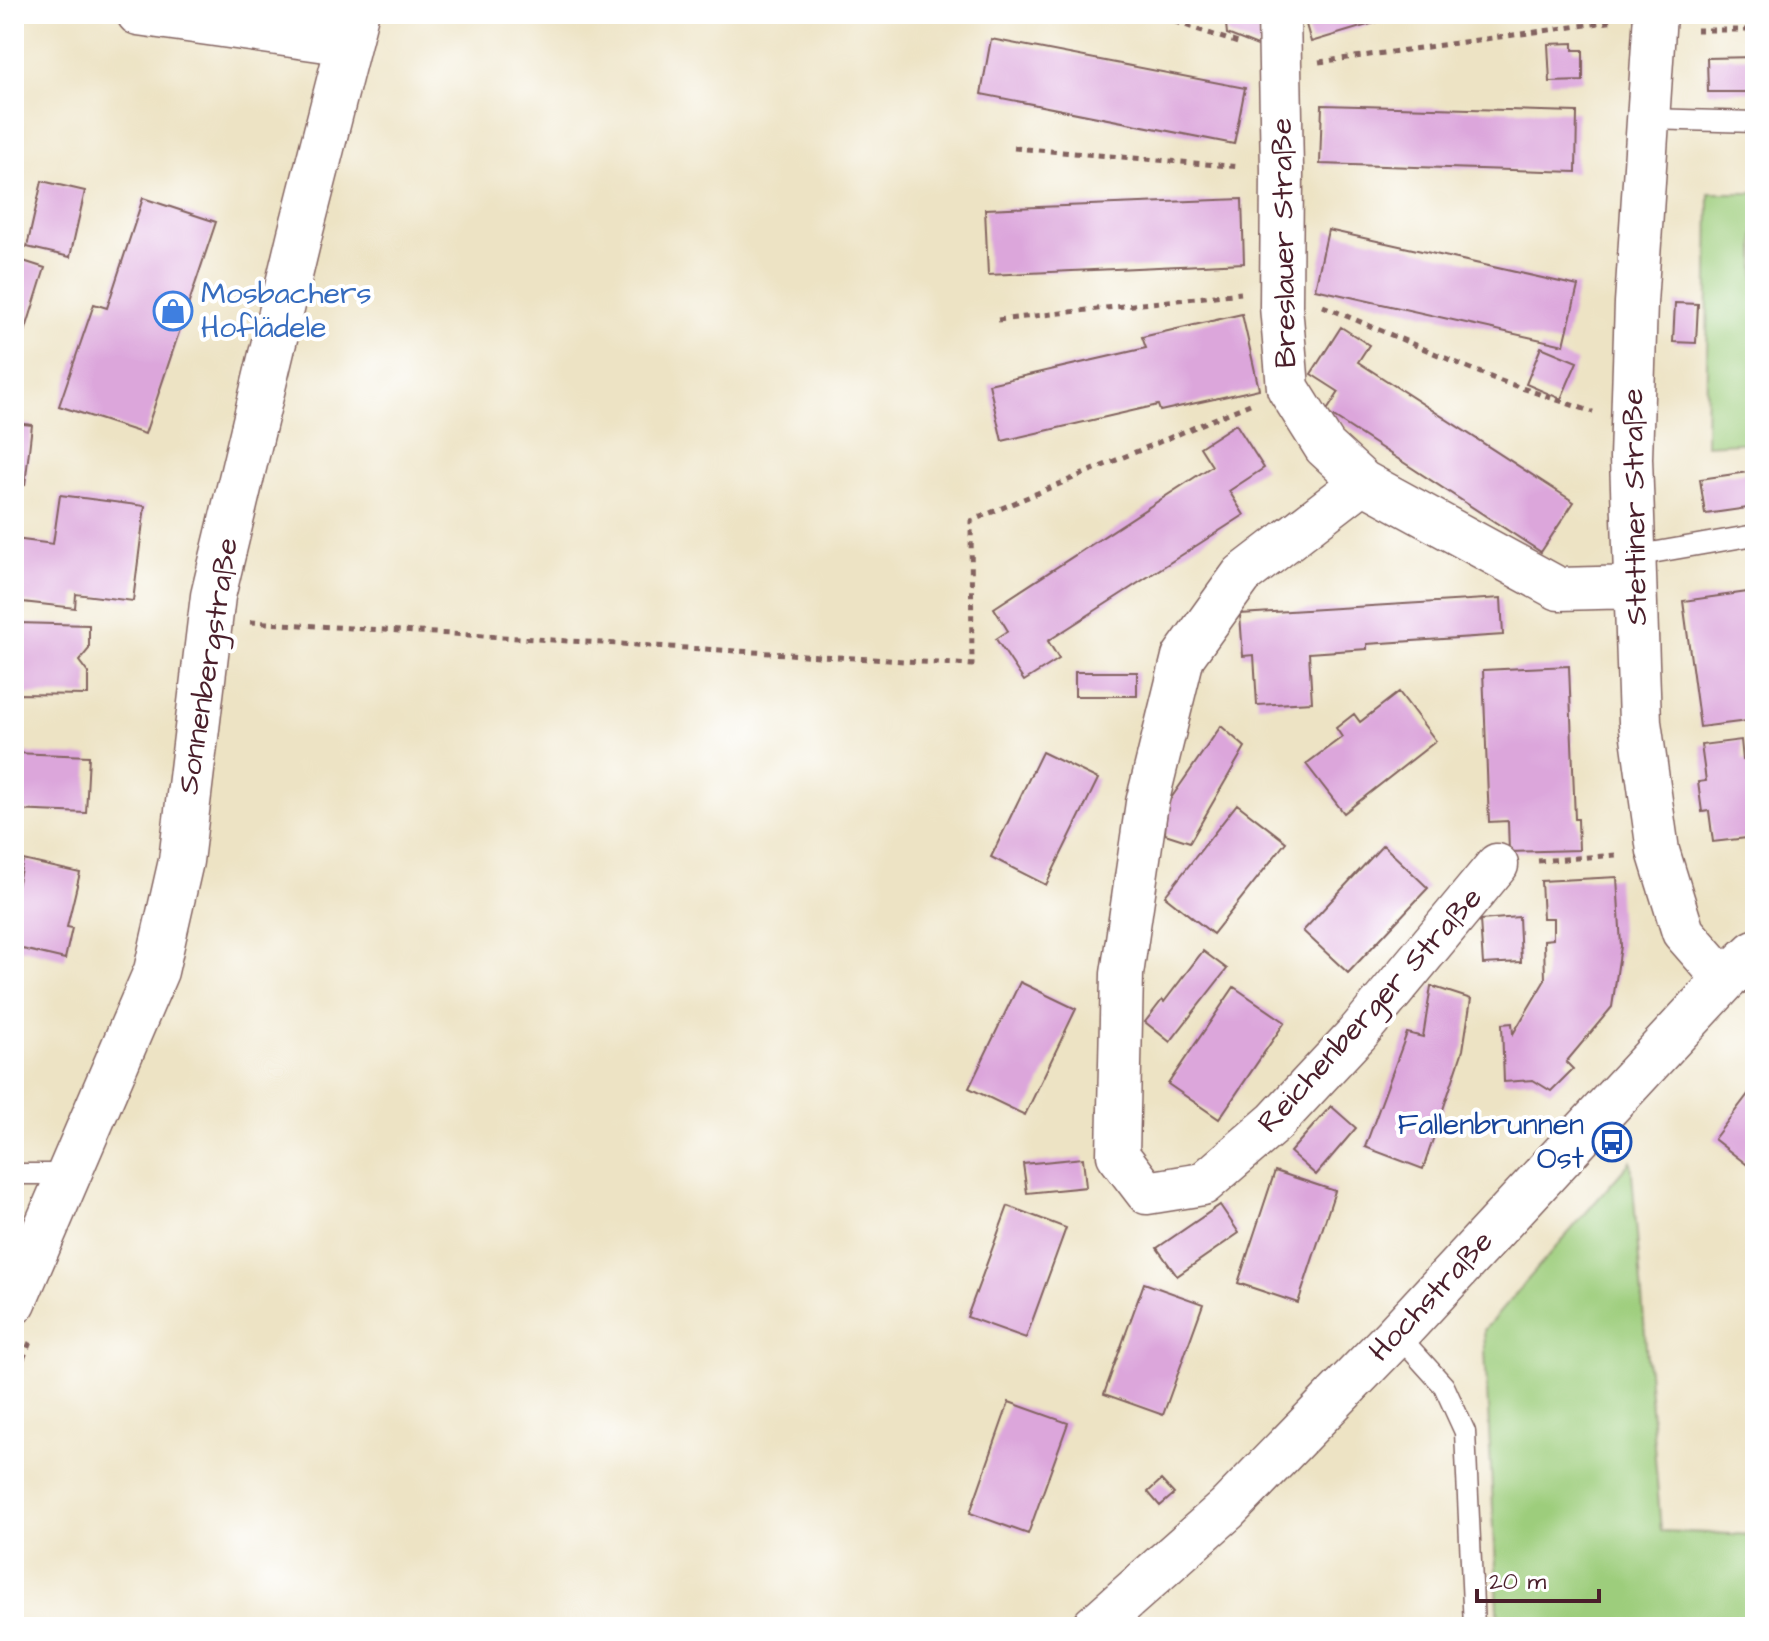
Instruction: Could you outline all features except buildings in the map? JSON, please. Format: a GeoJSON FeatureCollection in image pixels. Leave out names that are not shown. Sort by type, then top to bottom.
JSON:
{"type":"FeatureCollection","features":[{"type":"Feature","properties":{"kind":"street"},"geometry":{"type":"LineString","coordinates":[[138,14],[352,29]]}},
{"type":"Feature","properties":{"kind":"street","name":"Breslauer Straße"},"geometry":{"type":"LineString","coordinates":[[1279,14],[1281,306],[1288,388],[1325,447],[1363,482],[1559,589],[1634,572]]}},
{"type":"Feature","properties":{"kind":"street","name":"Stettiner Straße"},"geometry":{"type":"LineString","coordinates":[[1655,20],[1636,303],[1631,458],[1640,722],[1658,851],[1683,932],[1740,966]]}},
{"type":"Feature","properties":{"kind":"street","name":"Sonnenbergstraße"},"geometry":{"type":"LineString","coordinates":[[14,1302],[156,971],[181,861],[213,596],[352,29]]}},
{"type":"Feature","properties":{"kind":"street","name":"Reichenberger Straße"},"geometry":{"type":"LineString","coordinates":[[1363,482],[1242,575],[1183,657],[1147,803],[1122,974],[1118,1155],[1147,1193],[1203,1184],[1275,1122],[1357,1034],[1497,865]]}},
{"type":"Feature","properties":{"kind":"street","name":"Hochstraße"},"geometry":{"type":"LineString","coordinates":[[1094,1627],[1227,1509],[1397,1334],[1740,966]]}},
{"type":"Feature","properties":{"kind":"lane"},"geometry":{"type":"LineString","coordinates":[[1648,119],[1755,122]]}},
{"type":"Feature","properties":{"kind":"lane"},"geometry":{"type":"LineString","coordinates":[[1634,572],[1755,535]]}},
{"type":"Feature","properties":{"kind":"lane"},"geometry":{"type":"LineString","coordinates":[[14,1174],[69,1174]]}},
{"type":"Feature","properties":{"kind":"lane"},"geometry":{"type":"LineString","coordinates":[[1397,1334],[1444,1386],[1465,1432],[1474,1627]]}},
{"type":"Feature","properties":{"kind":"path"},"geometry":{"type":"LineString","coordinates":[[1152,14],[1281,62],[1655,20],[1755,30]]}},
{"type":"Feature","properties":{"kind":"path"},"geometry":{"type":"LineString","coordinates":[[1014,148],[1282,170]]}},
{"type":"Feature","properties":{"kind":"path"},"geometry":{"type":"LineString","coordinates":[[238,614],[251,623],[972,665],[971,521],[1288,388]]}},
{"type":"Feature","properties":{"kind":"path"},"geometry":{"type":"LineString","coordinates":[[1497,865],[1658,851]]}},
{"type":"Feature","properties":{"kind":"green space"},"geometry":{"type":"Polygon","coordinates":[[[1709,193],[1755,193],[1755,442],[1706,445],[1709,193]]]}},
{"type":"Feature","properties":{"kind":"green space"},"geometry":{"type":"Polygon","coordinates":[[[1631,1161],[1661,1531],[1755,1535],[1755,1627],[1499,1627],[1484,1330],[1631,1161]]]}},
{"type":"Feature","properties":{"kind":"place","name":"Mosbachers Hoflädele"},"geometry":{"type":"Point","coordinates":[173,311]}},
{"type":"Feature","properties":{"kind":"place","name":"Fallenbrunnen Ost"},"geometry":{"type":"Point","coordinates":[1612,1142]}}]}
